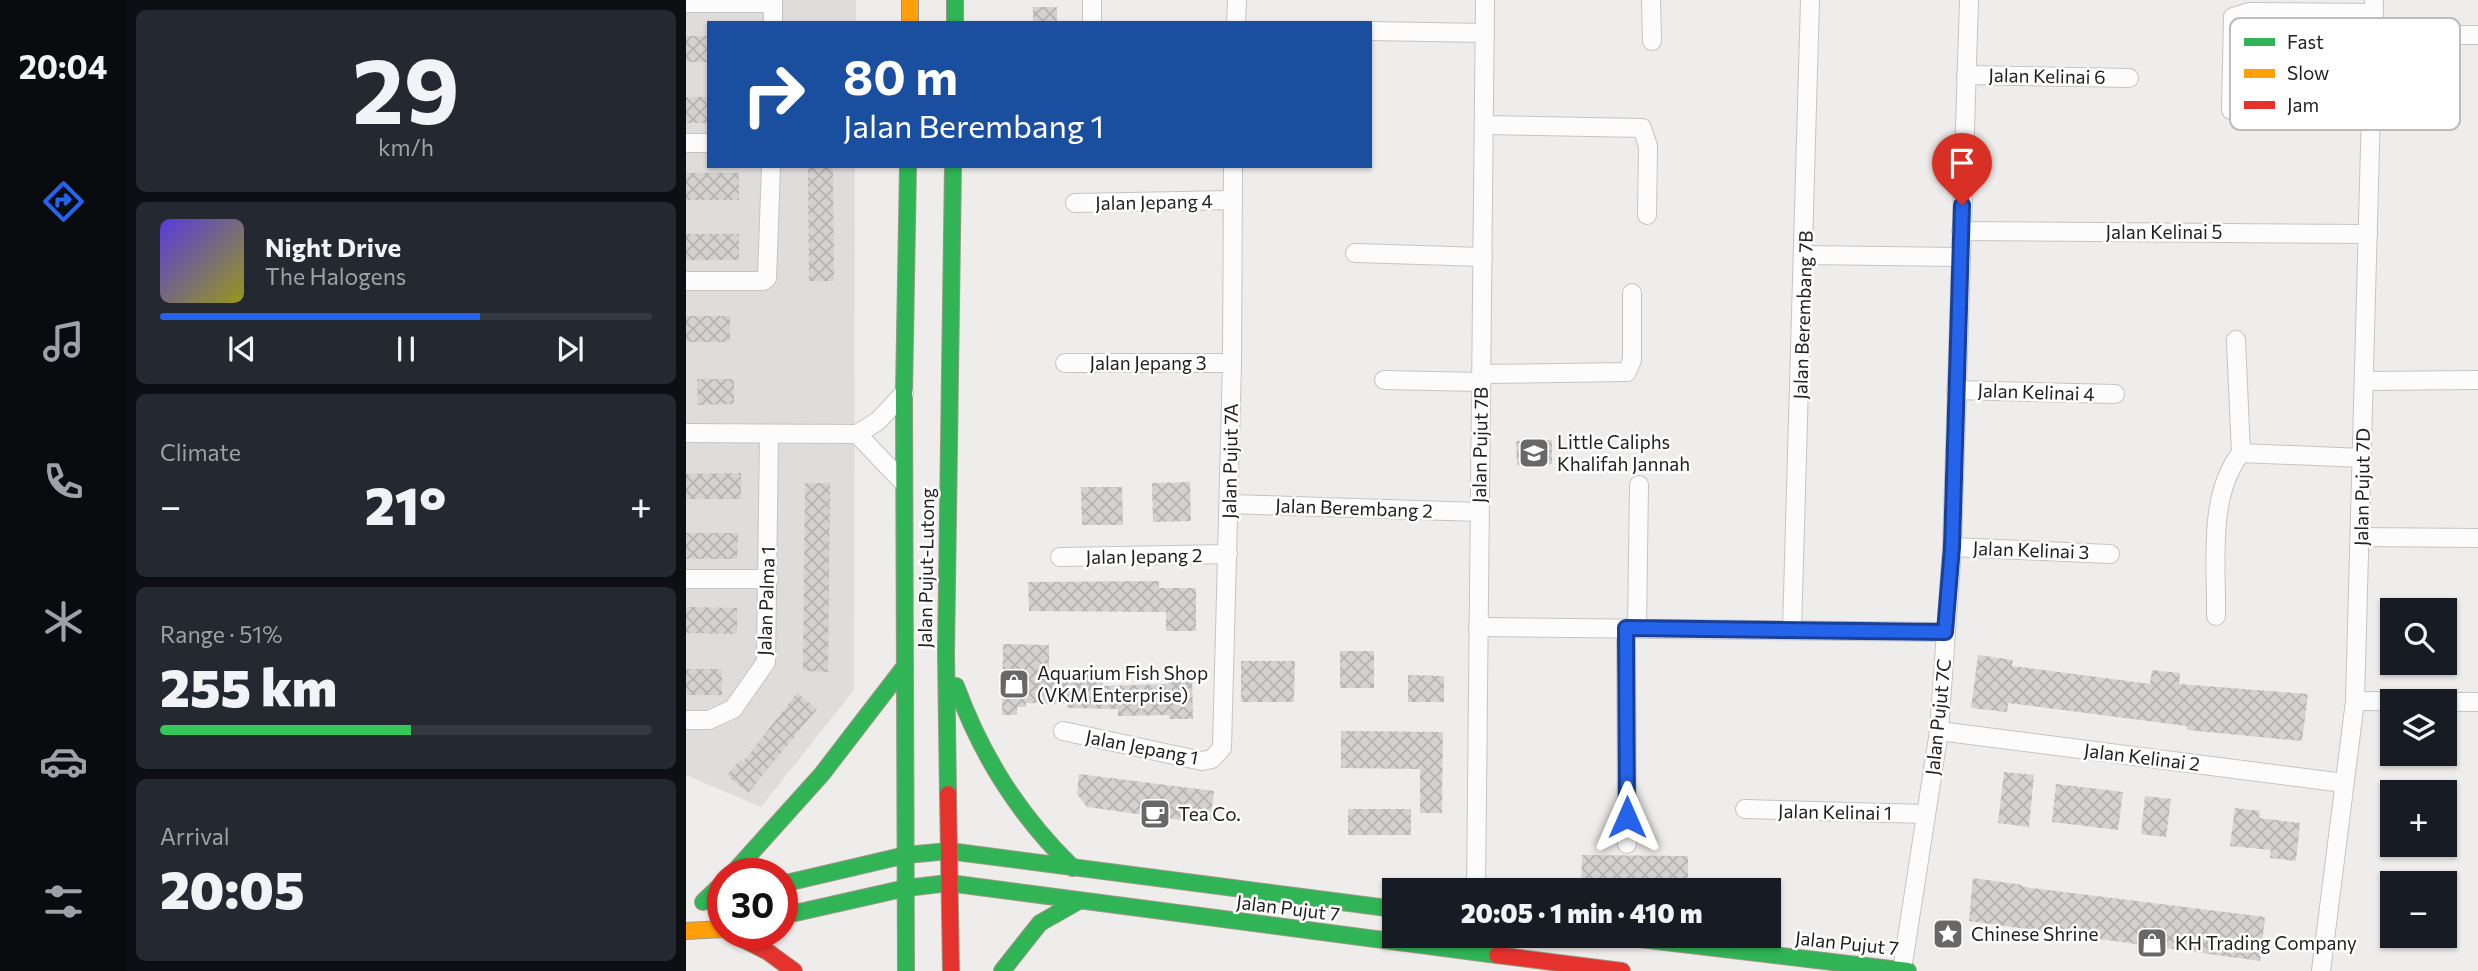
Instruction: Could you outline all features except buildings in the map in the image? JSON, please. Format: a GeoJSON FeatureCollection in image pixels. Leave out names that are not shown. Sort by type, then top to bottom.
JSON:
{"type":"FeatureCollection","features":[{"type":"Feature","properties":{"kind":"main road"},"geometry":{"type":"LineString","coordinates":[[910,0],[910,21]]}},
{"type":"Feature","properties":{"kind":"main road"},"geometry":{"type":"LineString","coordinates":[[954,21],[955,0]]}},
{"type":"Feature","properties":{"kind":"main road","name":"Jalan Pujut-Lutong"},"geometry":{"type":"LineString","coordinates":[[906,971],[904,393],[908,168]]}},
{"type":"Feature","properties":{"kind":"main road","name":"Jalan Pujut-Lutong"},"geometry":{"type":"LineString","coordinates":[[951,971],[946,653],[953,168]]}},
{"type":"Feature","properties":{"kind":"main road"},"geometry":{"type":"LineString","coordinates":[[946,653],[965,715],[996,778],[1038,834],[1073,868]]}},
{"type":"Feature","properties":{"kind":"main road"},"geometry":{"type":"LineString","coordinates":[[746,858],[822,774],[905,666]]}},
{"type":"Feature","properties":{"kind":"main road","name":"Jalan Pujut 7"},"geometry":{"type":"LineString","coordinates":[[798,880],[906,855],[949,851],[1382,907]]}},
{"type":"Feature","properties":{"kind":"main road","name":"Jalan Pujut 7"},"geometry":{"type":"LineString","coordinates":[[798,912],[906,888],[949,883],[1482,963],[1622,971]]}},
{"type":"Feature","properties":{"kind":"main road"},"geometry":{"type":"LineString","coordinates":[[1002,971],[1040,923],[1077,902]]}},
{"type":"Feature","properties":{"kind":"main road"},"geometry":{"type":"LineString","coordinates":[[686,931],[707,930]]}},
{"type":"Feature","properties":{"kind":"main road","name":"Jalan Pujut 7"},"geometry":{"type":"LineString","coordinates":[[1710,948],[1908,971]]}},
{"type":"Feature","properties":{"kind":"main road"},"geometry":{"type":"LineString","coordinates":[[762,949],[794,971]]}},
{"type":"Feature","properties":{"kind":"main road"},"geometry":{"type":"LineString","coordinates":[[1774,956],[1828,971]]}},
{"type":"Feature","properties":{"kind":"street"},"geometry":{"type":"LineString","coordinates":[[1092,0],[1092,21]]}},
{"type":"Feature","properties":{"kind":"street"},"geometry":{"type":"LineString","coordinates":[[1237,0],[1237,21]]}},
{"type":"Feature","properties":{"kind":"street","name":"Jalan Pujut 7B"},"geometry":{"type":"LineString","coordinates":[[1476,878],[1486,125],[1485,0]]}},
{"type":"Feature","properties":{"kind":"street"},"geometry":{"type":"LineString","coordinates":[[1651,0],[1652,41]]}},
{"type":"Feature","properties":{"kind":"street","name":"Jalan Berembang 7B"},"geometry":{"type":"LineString","coordinates":[[1792,630],[1805,255],[1810,0]]}},
{"type":"Feature","properties":{"kind":"street","name":"Jalan Pujut 7C"},"geometry":{"type":"LineString","coordinates":[[1902,970],[1939,731],[1952,547],[1969,0]]}},
{"type":"Feature","properties":{"kind":"street"},"geometry":{"type":"LineString","coordinates":[[686,3],[774,2],[773,21]]}},
{"type":"Feature","properties":{"kind":"street"},"geometry":{"type":"LineString","coordinates":[[2233,18],[2238,13],[2374,7]]}},
{"type":"Feature","properties":{"kind":"street"},"geometry":{"type":"LineString","coordinates":[[1372,31],[1485,33]]}},
{"type":"Feature","properties":{"kind":"street"},"geometry":{"type":"LineString","coordinates":[[2460,35],[2478,35]]}},
{"type":"Feature","properties":{"kind":"street","name":"Jalan Kelinai 6"},"geometry":{"type":"LineString","coordinates":[[1966,75],[2129,78]]}},
{"type":"Feature","properties":{"kind":"street"},"geometry":{"type":"LineString","coordinates":[[1486,125],[1642,128],[1648,146],[1647,215]]}},
{"type":"Feature","properties":{"kind":"street","name":"Jalan Pujut 7D"},"geometry":{"type":"LineString","coordinates":[[2321,971],[2355,701],[2371,130]]}},
{"type":"Feature","properties":{"kind":"street"},"geometry":{"type":"LineString","coordinates":[[686,143],[707,143]]}},
{"type":"Feature","properties":{"kind":"street"},"geometry":{"type":"LineString","coordinates":[[686,281],[763,281],[767,278],[771,168]]}},
{"type":"Feature","properties":{"kind":"street","name":"Jalan Pujut 7A"},"geometry":{"type":"LineString","coordinates":[[1218,754],[1224,739],[1233,168]]}},
{"type":"Feature","properties":{"kind":"street","name":"Jalan Jepang 4"},"geometry":{"type":"LineString","coordinates":[[1075,203],[1233,200]]}},
{"type":"Feature","properties":{"kind":"street","name":"Jalan Kelinai 5"},"geometry":{"type":"LineString","coordinates":[[1961,231],[2368,234]]}},
{"type":"Feature","properties":{"kind":"street"},"geometry":{"type":"LineString","coordinates":[[1355,253],[1483,257]]}},
{"type":"Feature","properties":{"kind":"street"},"geometry":{"type":"LineString","coordinates":[[1805,255],[1959,257]]}},
{"type":"Feature","properties":{"kind":"street"},"geometry":{"type":"LineString","coordinates":[[1384,380],[1627,373],[1632,360],[1632,293]]}},
{"type":"Feature","properties":{"kind":"street"},"geometry":{"type":"LineString","coordinates":[[2216,617],[2222,489],[2229,468],[2241,453],[2236,340]]}},
{"type":"Feature","properties":{"kind":"street","name":"Jalan Jepang 3"},"geometry":{"type":"LineString","coordinates":[[1065,363],[1232,363]]}},
{"type":"Feature","properties":{"kind":"street"},"geometry":{"type":"LineString","coordinates":[[2364,381],[2478,380]]}},
{"type":"Feature","properties":{"kind":"street","name":"Jalan Kelinai 4"},"geometry":{"type":"LineString","coordinates":[[1956,390],[2116,394]]}},
{"type":"Feature","properties":{"kind":"street"},"geometry":{"type":"LineString","coordinates":[[686,433],[856,434],[878,421],[904,393]]}},
{"type":"Feature","properties":{"kind":"street","name":"Jalan Palma 1"},"geometry":{"type":"LineString","coordinates":[[686,720],[709,720],[733,709],[766,662],[769,434]]}},
{"type":"Feature","properties":{"kind":"street"},"geometry":{"type":"LineString","coordinates":[[856,434],[904,484]]}},
{"type":"Feature","properties":{"kind":"street"},"geometry":{"type":"LineString","coordinates":[[2241,453],[2362,458]]}},
{"type":"Feature","properties":{"kind":"street"},"geometry":{"type":"LineString","coordinates":[[1627,844],[1632,628],[1639,485]]}},
{"type":"Feature","properties":{"kind":"street","name":"Jalan Berembang 2"},"geometry":{"type":"LineString","coordinates":[[1229,504],[1479,512]]}},
{"type":"Feature","properties":{"kind":"street"},"geometry":{"type":"LineString","coordinates":[[2361,537],[2478,538]]}},
{"type":"Feature","properties":{"kind":"street","name":"Jalan Kelinai 3"},"geometry":{"type":"LineString","coordinates":[[1952,547],[2110,554]]}},
{"type":"Feature","properties":{"kind":"street","name":"Jalan Jepang 2"},"geometry":{"type":"LineString","coordinates":[[1060,557],[1228,554]]}},
{"type":"Feature","properties":{"kind":"street"},"geometry":{"type":"LineString","coordinates":[[686,579],[769,579]]}},
{"type":"Feature","properties":{"kind":"street"},"geometry":{"type":"LineString","coordinates":[[1478,627],[1945,632]]}},
{"type":"Feature","properties":{"kind":"street"},"geometry":{"type":"LineString","coordinates":[[2355,701],[2478,702]]}},
{"type":"Feature","properties":{"kind":"street","name":"Jalan Jepang 1"},"geometry":{"type":"LineString","coordinates":[[1063,731],[1202,761],[1212,759],[1218,754]]}},
{"type":"Feature","properties":{"kind":"street","name":"Jalan Kelinai 2"},"geometry":{"type":"LineString","coordinates":[[1939,731],[2344,783]]}},
{"type":"Feature","properties":{"kind":"street","name":"Jalan Kelinai 1"},"geometry":{"type":"LineString","coordinates":[[1745,809],[1926,814]]}},
{"type":"Feature","properties":{"kind":"shaded area"},"geometry":{"type":"Polygon","coordinates":[[[686,0],[856,0],[856,21],[707,21],[707,168],[855,168],[854,690],[761,807],[686,775],[686,0]]]}},
{"type":"Feature","properties":{"kind":"traffic: fast"},"geometry":{"type":"LineString","coordinates":[[955,0],[955,21]]}},
{"type":"Feature","properties":{"kind":"traffic: fast"},"geometry":{"type":"LineString","coordinates":[[906,971],[904,393],[908,168]]}},
{"type":"Feature","properties":{"kind":"traffic: fast"},"geometry":{"type":"LineString","coordinates":[[948,794],[946,653],[953,168]]}},
{"type":"Feature","properties":{"kind":"traffic: fast"},"geometry":{"type":"LineString","coordinates":[[746,858],[822,774],[905,666]]}},
{"type":"Feature","properties":{"kind":"traffic: fast"},"geometry":{"type":"LineString","coordinates":[[956,686],[978,737],[1004,784],[1036,827],[1073,868]]}},
{"type":"Feature","properties":{"kind":"traffic: fast"},"geometry":{"type":"LineString","coordinates":[[906,855],[949,851],[1382,907]]}},
{"type":"Feature","properties":{"kind":"traffic: fast"},"geometry":{"type":"LineString","coordinates":[[798,880],[906,855]]}},
{"type":"Feature","properties":{"kind":"traffic: fast"},"geometry":{"type":"LineString","coordinates":[[906,888],[949,883],[1497,955]]}},
{"type":"Feature","properties":{"kind":"traffic: fast"},"geometry":{"type":"LineString","coordinates":[[798,912],[906,888]]}},
{"type":"Feature","properties":{"kind":"traffic: fast"},"geometry":{"type":"LineString","coordinates":[[703,902],[707,898]]}},
{"type":"Feature","properties":{"kind":"traffic: fast"},"geometry":{"type":"LineString","coordinates":[[1002,971],[1040,923],[1077,902]]}},
{"type":"Feature","properties":{"kind":"traffic: fast"},"geometry":{"type":"LineString","coordinates":[[1715,948],[1908,971]]}},
{"type":"Feature","properties":{"kind":"traffic: slow"},"geometry":{"type":"LineString","coordinates":[[910,0],[910,21]]}},
{"type":"Feature","properties":{"kind":"traffic: slow"},"geometry":{"type":"LineString","coordinates":[[686,931],[707,930]]}},
{"type":"Feature","properties":{"kind":"traffic: jam"},"geometry":{"type":"LineString","coordinates":[[948,794],[951,971]]}},
{"type":"Feature","properties":{"kind":"traffic: jam"},"geometry":{"type":"LineString","coordinates":[[762,949],[794,971]]}},
{"type":"Feature","properties":{"kind":"traffic: jam"},"geometry":{"type":"LineString","coordinates":[[1497,955],[1622,971]]}},
{"type":"Feature","properties":{"kind":"place","name":"Little Caliphs Khalifah Jannah"},"geometry":{"type":"Point","coordinates":[1534,453]}},
{"type":"Feature","properties":{"kind":"place","name":"Aquarium Fish Shop (VKM Enterprise)"},"geometry":{"type":"Point","coordinates":[1014,684]}},
{"type":"Feature","properties":{"kind":"place","name":"Tea Co."},"geometry":{"type":"Point","coordinates":[1155,814]}},
{"type":"Feature","properties":{"kind":"place","name":"Chinese Shrine"},"geometry":{"type":"Point","coordinates":[1948,934]}},
{"type":"Feature","properties":{"kind":"place","name":"KH Trading Company"},"geometry":{"type":"Point","coordinates":[2152,943]}},
{"type":"Feature","properties":{"kind":"route"},"geometry":{"type":"LineString","coordinates":[[1627,817],[1626,628],[1945,632],[1952,547],[1962,205]]}}]}
